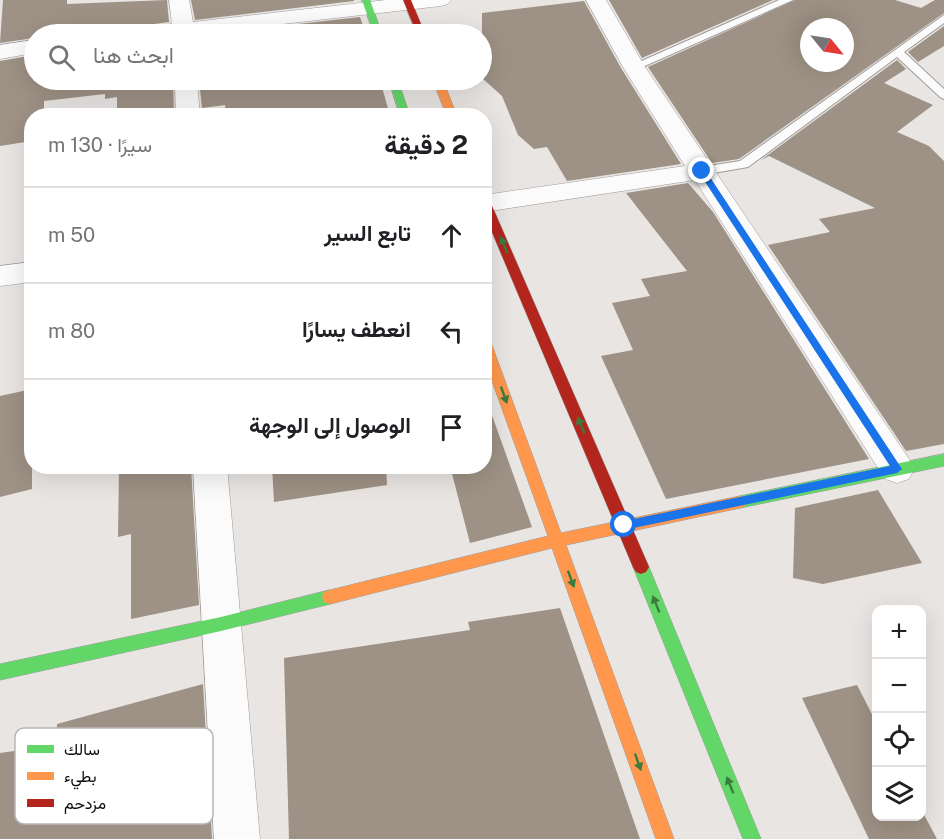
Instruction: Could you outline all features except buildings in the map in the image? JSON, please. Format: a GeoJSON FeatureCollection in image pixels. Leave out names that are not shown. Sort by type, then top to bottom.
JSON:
{"type":"FeatureCollection","features":[{"type":"Feature","properties":{"kind":"main road"},"geometry":{"type":"LineString","coordinates":[[408,2],[417,24]]}},
{"type":"Feature","properties":{"kind":"main road"},"geometry":{"type":"LineString","coordinates":[[368,4],[375,24]]}},
{"type":"Feature","properties":{"kind":"main road"},"geometry":{"type":"LineString","coordinates":[[396,90],[402,108]]}},
{"type":"Feature","properties":{"kind":"main road"},"geometry":{"type":"LineString","coordinates":[[442,90],[449,108]]}},
{"type":"Feature","properties":{"kind":"main road"},"geometry":{"type":"LineString","coordinates":[[492,218],[624,525],[752,839]]}},
{"type":"Feature","properties":{"kind":"main road"},"geometry":{"type":"LineString","coordinates":[[492,362],[665,839]]}},
{"type":"Feature","properties":{"kind":"main road"},"geometry":{"type":"LineString","coordinates":[[0,672],[221,624],[557,540],[944,460]]}},
{"type":"Feature","properties":{"kind":"street"},"geometry":{"type":"LineString","coordinates":[[179,0],[183,24]]}},
{"type":"Feature","properties":{"kind":"street"},"geometry":{"type":"LineString","coordinates":[[237,24],[368,4],[441,0]]}},
{"type":"Feature","properties":{"kind":"street"},"geometry":{"type":"LineString","coordinates":[[596,0],[634,67],[897,469]]}},
{"type":"Feature","properties":{"kind":"street"},"geometry":{"type":"LineString","coordinates":[[0,52],[24,48]]}},
{"type":"Feature","properties":{"kind":"street"},"geometry":{"type":"LineString","coordinates":[[187,90],[188,108]]}},
{"type":"Feature","properties":{"kind":"street"},"geometry":{"type":"LineString","coordinates":[[492,201],[702,171]]}},
{"type":"Feature","properties":{"kind":"street"},"geometry":{"type":"LineString","coordinates":[[0,276],[24,273]]}},
{"type":"Feature","properties":{"kind":"street"},"geometry":{"type":"LineString","coordinates":[[211,474],[237,839]]}},
{"type":"Feature","properties":{"kind":"lane"},"geometry":{"type":"LineString","coordinates":[[634,67],[788,0]]}},
{"type":"Feature","properties":{"kind":"lane"},"geometry":{"type":"LineString","coordinates":[[702,171],[744,164],[944,18]]}},
{"type":"Feature","properties":{"kind":"lane"},"geometry":{"type":"LineString","coordinates":[[898,52],[944,95]]}},
{"type":"Feature","properties":{"kind":"traffic: fast"},"geometry":{"type":"LineString","coordinates":[[366,0],[374,24]]}},
{"type":"Feature","properties":{"kind":"traffic: fast"},"geometry":{"type":"LineString","coordinates":[[396,90],[402,108]]}},
{"type":"Feature","properties":{"kind":"traffic: fast"},"geometry":{"type":"LineString","coordinates":[[740,502],[944,460]]}},
{"type":"Feature","properties":{"kind":"traffic: fast"},"geometry":{"type":"LineString","coordinates":[[641,567],[752,839]]}},
{"type":"Feature","properties":{"kind":"traffic: fast"},"geometry":{"type":"LineString","coordinates":[[0,672],[221,624],[330,597]]}},
{"type":"Feature","properties":{"kind":"traffic: slow"},"geometry":{"type":"LineString","coordinates":[[442,90],[449,108]]}},
{"type":"Feature","properties":{"kind":"traffic: slow"},"geometry":{"type":"LineString","coordinates":[[492,362],[665,839]]}},
{"type":"Feature","properties":{"kind":"traffic: slow"},"geometry":{"type":"LineString","coordinates":[[330,597],[557,540],[740,502]]}},
{"type":"Feature","properties":{"kind":"traffic: jam"},"geometry":{"type":"LineString","coordinates":[[407,0],[417,24]]}},
{"type":"Feature","properties":{"kind":"traffic: jam"},"geometry":{"type":"LineString","coordinates":[[492,218],[641,567]]}},
{"type":"Feature","properties":{"kind":"route"},"geometry":{"type":"LineString","coordinates":[[624,525],[897,469],[702,171]]}}]}
